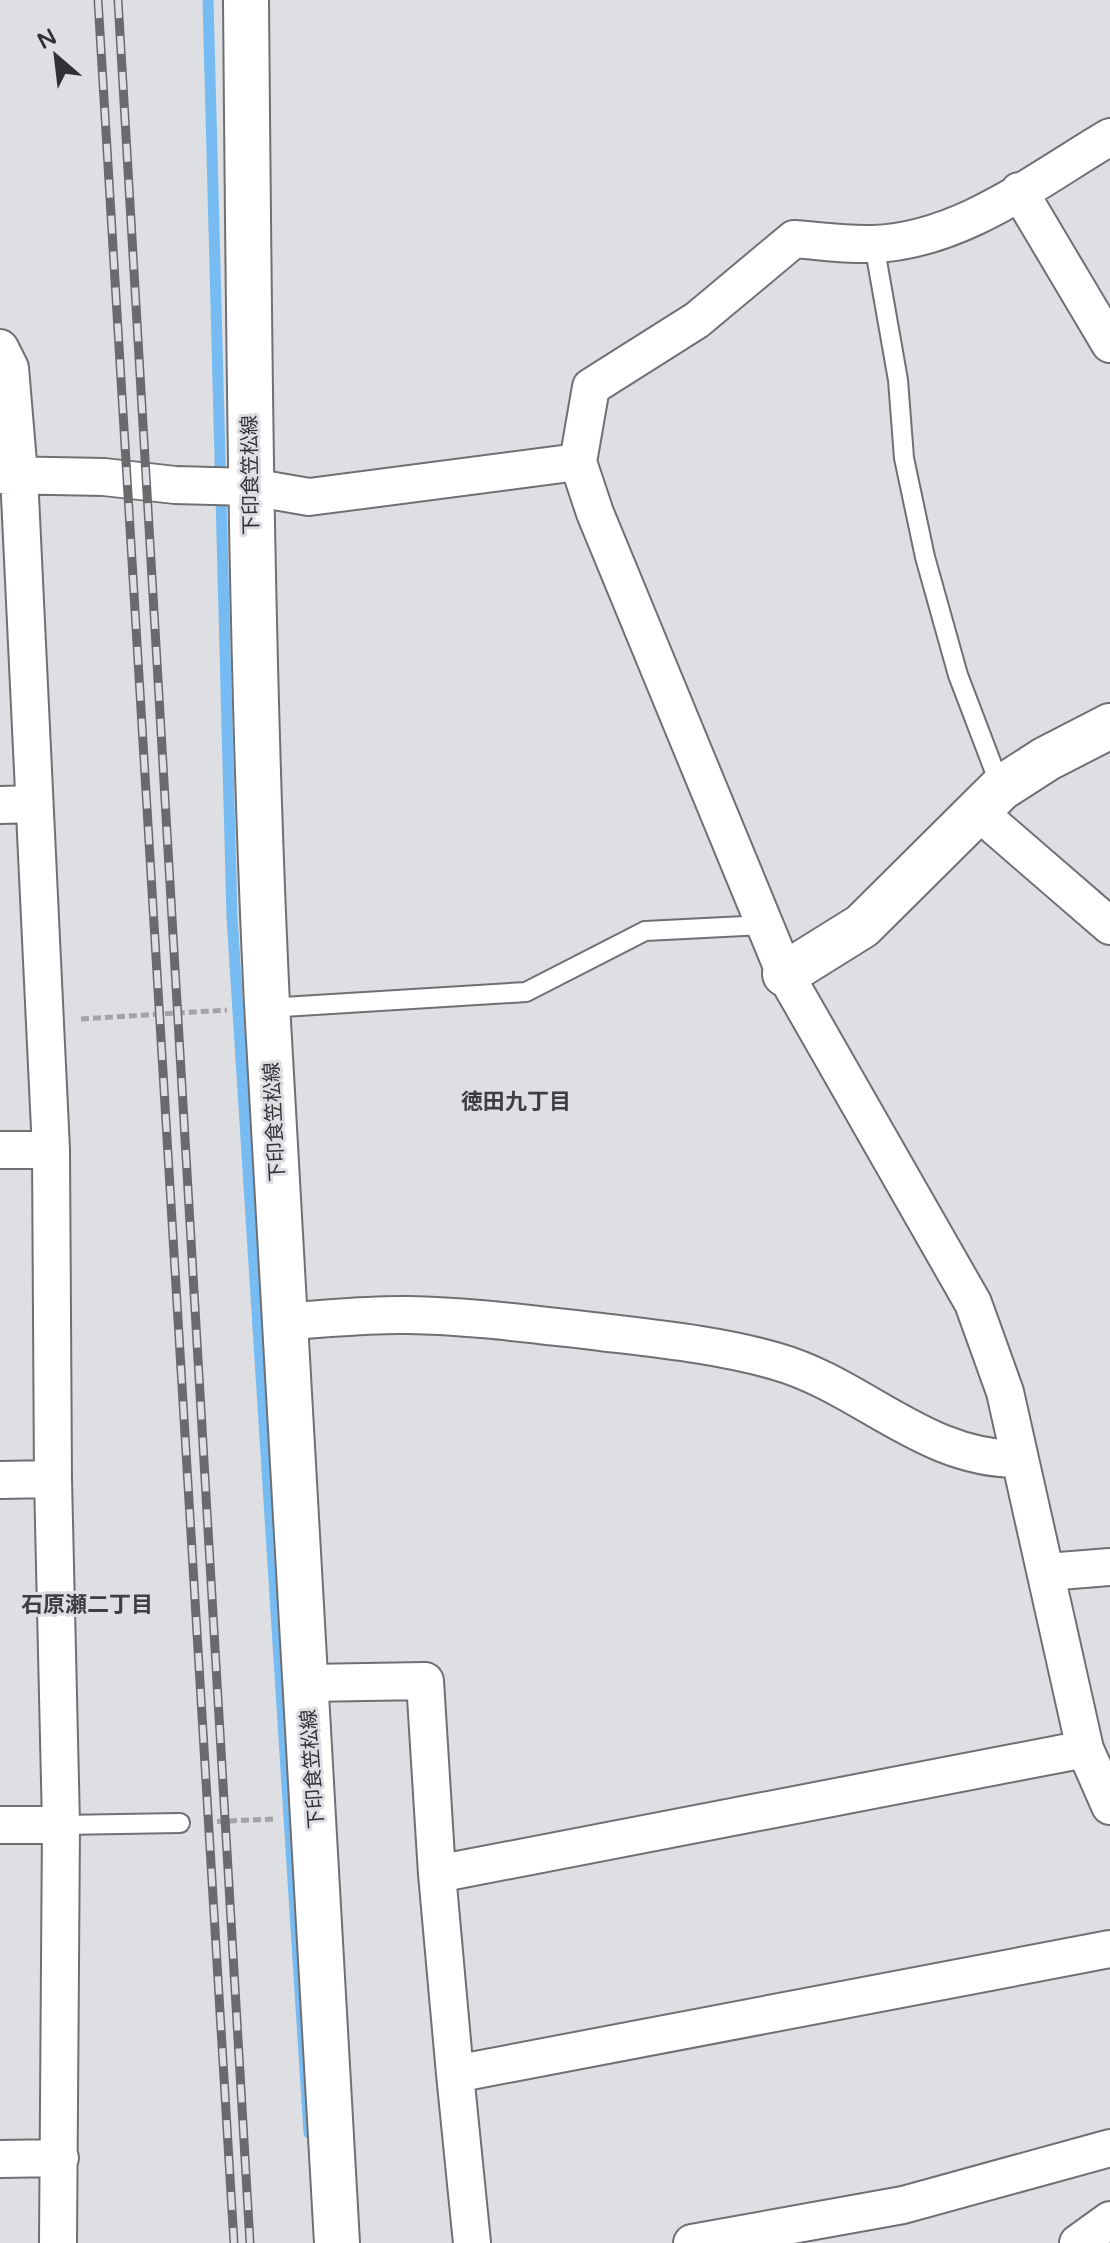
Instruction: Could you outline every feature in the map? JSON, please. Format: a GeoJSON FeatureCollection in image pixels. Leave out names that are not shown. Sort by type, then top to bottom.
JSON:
{"type":"FeatureCollection","features":[{"type":"Feature","properties":{"kind":"main road","name":"下印食笠松線"},"geometry":{"type":"LineString","coordinates":[[246,0],[242,486],[267,1008],[316,1817],[337,2243]]}},
{"type":"Feature","properties":{"kind":"main road"},"geometry":{"type":"LineString","coordinates":[[785,974],[862,926],[988,799],[1110,726]]}},
{"type":"Feature","properties":{"kind":"street"},"geometry":{"type":"LineString","coordinates":[[1110,137],[981,214],[935,234],[874,244],[794,239],[697,320],[591,387],[578,462],[595,513],[785,974],[973,1303],[1005,1392],[1085,1749],[1110,1806]]}},
{"type":"Feature","properties":{"kind":"street"},"geometry":{"type":"LineString","coordinates":[[1019,191],[1110,344]]}},
{"type":"Feature","properties":{"kind":"street"},"geometry":{"type":"LineString","coordinates":[[0,348],[10,368],[16,805],[44,1022],[51,1150],[53,1479],[61,1825],[58,2243]]}},
{"type":"Feature","properties":{"kind":"street"},"geometry":{"type":"LineString","coordinates":[[10,475],[104,477],[175,485],[242,486],[309,497],[578,462]]}},
{"type":"Feature","properties":{"kind":"street"},"geometry":{"type":"LineString","coordinates":[[988,799],[1110,926]]}},
{"type":"Feature","properties":{"kind":"street"},"geometry":{"type":"LineString","coordinates":[[0,1150],[51,1150]]}},
{"type":"Feature","properties":{"kind":"street"},"geometry":{"type":"LineString","coordinates":[[287,1321],[405,1315],[451,1317],[669,1340],[776,1361],[833,1384],[917,1435],[994,1459],[1020,1459]]}},
{"type":"Feature","properties":{"kind":"street"},"geometry":{"type":"LineString","coordinates":[[0,1480],[53,1479]]}},
{"type":"Feature","properties":{"kind":"street"},"geometry":{"type":"LineString","coordinates":[[1047,1572],[1110,1567]]}},
{"type":"Feature","properties":{"kind":"street"},"geometry":{"type":"LineString","coordinates":[[307,1683],[425,1681],[437,1874],[472,2243]]}},
{"type":"Feature","properties":{"kind":"street"},"geometry":{"type":"LineString","coordinates":[[437,1874],[1085,1749]]}},
{"type":"Feature","properties":{"kind":"street"},"geometry":{"type":"LineString","coordinates":[[0,1825],[61,1825]]}},
{"type":"Feature","properties":{"kind":"street"},"geometry":{"type":"LineString","coordinates":[[455,2074],[1110,1949]]}},
{"type":"Feature","properties":{"kind":"street"},"geometry":{"type":"LineString","coordinates":[[692,2243],[903,2205],[1110,2148]]}},
{"type":"Feature","properties":{"kind":"street"},"geometry":{"type":"LineString","coordinates":[[0,2159],[60,2158]]}},
{"type":"Feature","properties":{"kind":"street"},"geometry":{"type":"LineString","coordinates":[[1078,2243],[1110,2220]]}},
{"type":"Feature","properties":{"kind":"lane"},"geometry":{"type":"LineString","coordinates":[[874,244],[898,380],[904,458],[925,557],[988,799]]}},
{"type":"Feature","properties":{"kind":"lane"},"geometry":{"type":"LineString","coordinates":[[267,1008],[526,992],[645,931],[765,925]]}},
{"type":"Feature","properties":{"kind":"lane"},"geometry":{"type":"LineString","coordinates":[[61,1825],[180,1823]]}},
{"type":"Feature","properties":{"kind":"path"},"geometry":{"type":"LineString","coordinates":[[44,1022],[267,1008]]}},
{"type":"Feature","properties":{"kind":"path"},"geometry":{"type":"LineString","coordinates":[[180,1823],[316,1817]]}},
{"type":"Feature","properties":{"kind":"waterway"},"geometry":{"type":"LineString","coordinates":[[208,0],[232,917],[309,2133]]}},
{"type":"Feature","properties":{"kind":"railway"},"geometry":{"type":"LineString","coordinates":[[98,0],[234,2243]]}},
{"type":"Feature","properties":{"kind":"railway"},"geometry":{"type":"LineString","coordinates":[[118,0],[250,2243]]}},
{"type":"Feature","properties":{"kind":"district","name":"徳田九丁目"},"geometry":{"type":"Point","coordinates":[516,1102]}},
{"type":"Feature","properties":{"kind":"district","name":"石原瀬二丁目"},"geometry":{"type":"Point","coordinates":[87,1605]}}]}
